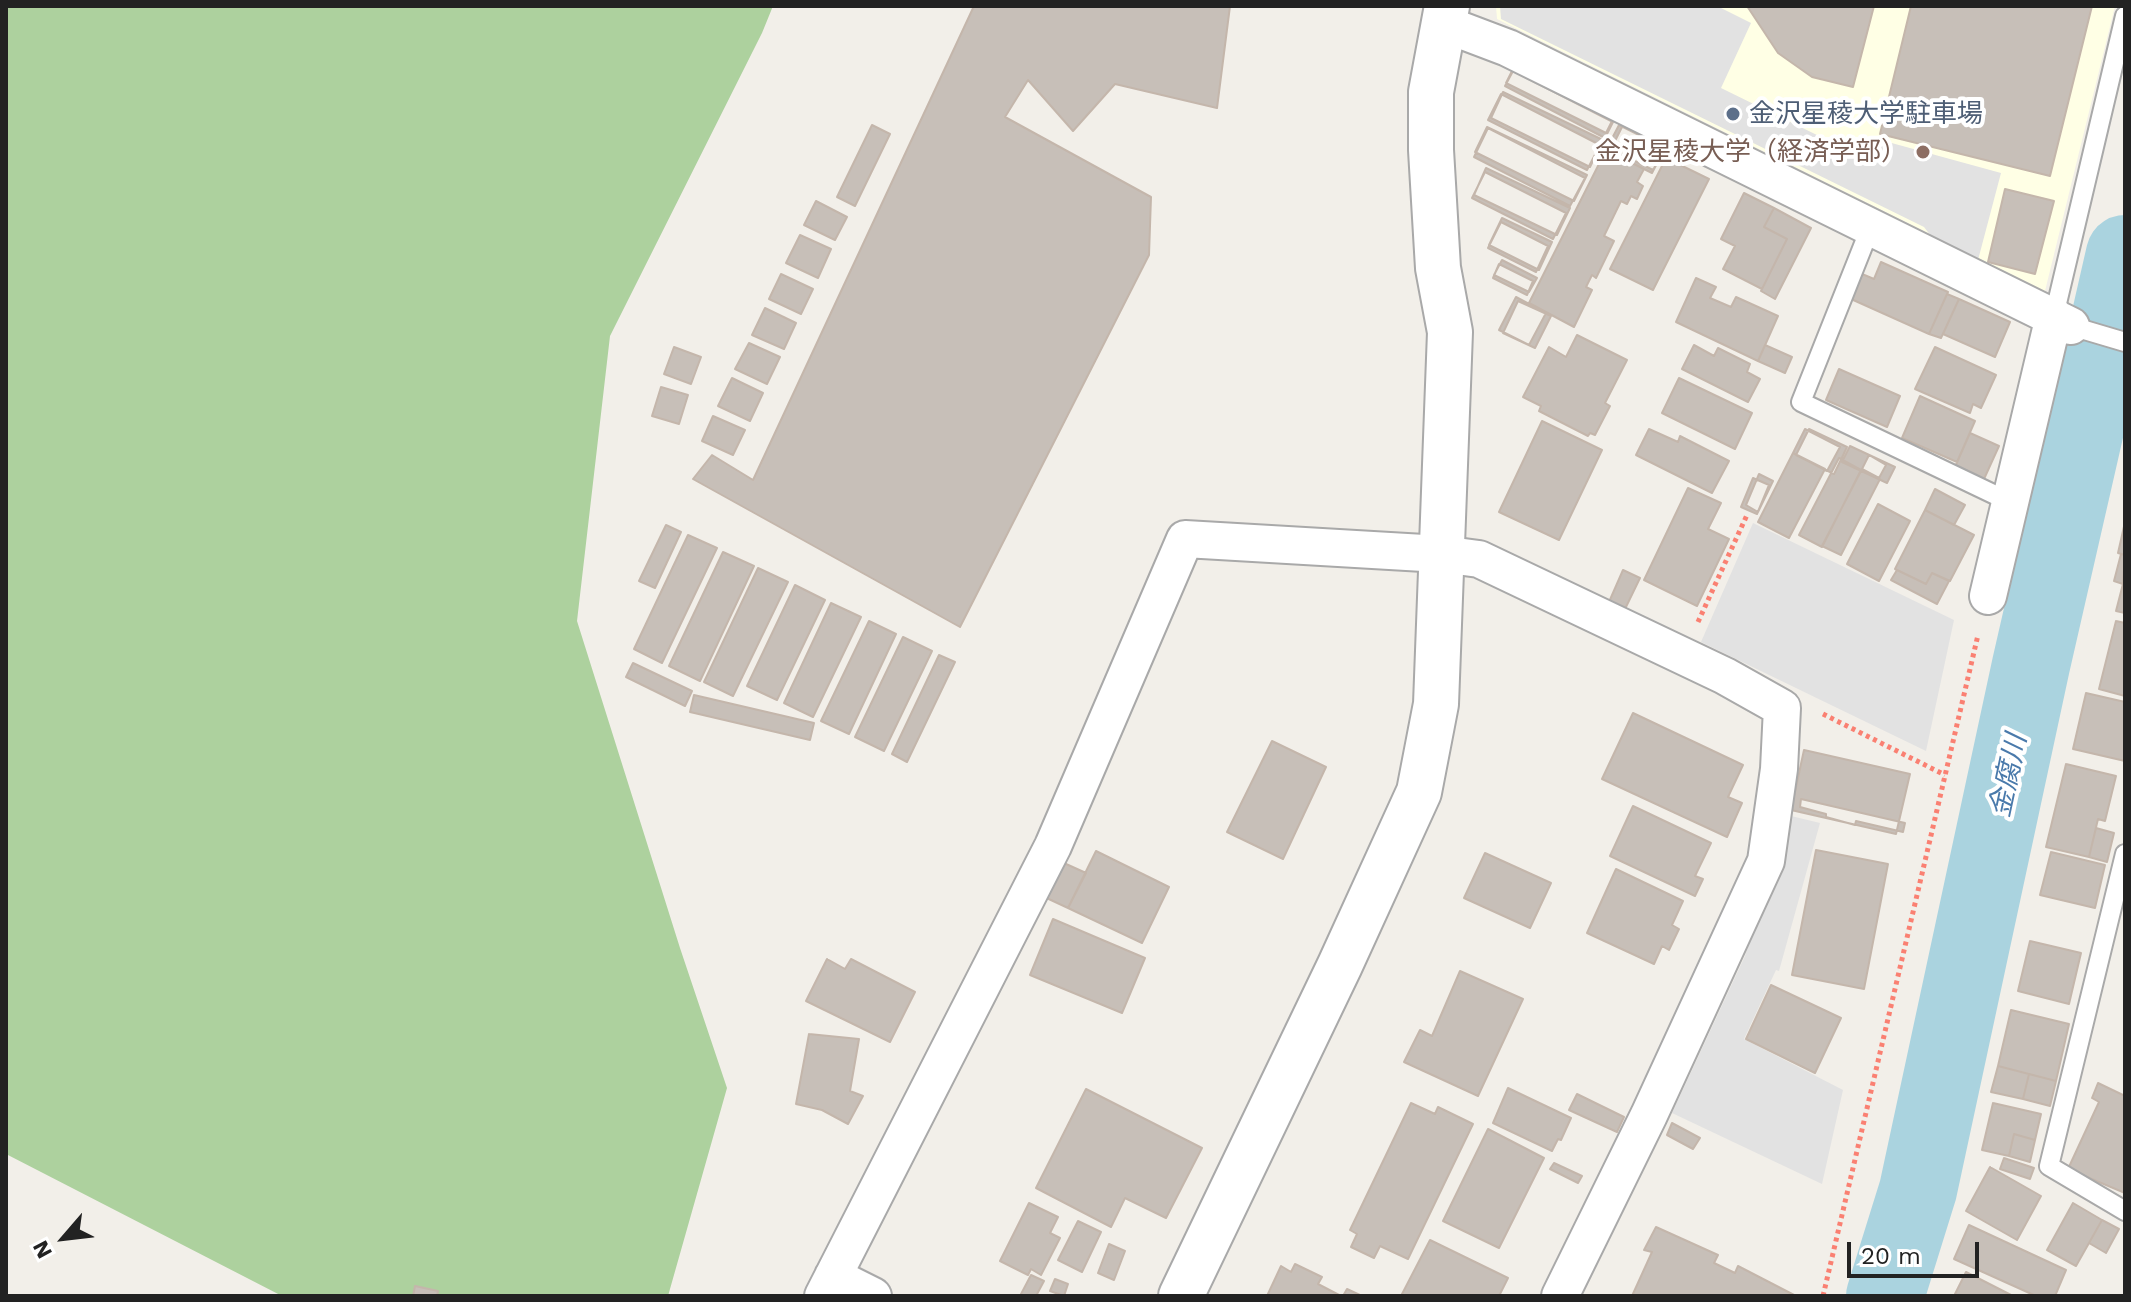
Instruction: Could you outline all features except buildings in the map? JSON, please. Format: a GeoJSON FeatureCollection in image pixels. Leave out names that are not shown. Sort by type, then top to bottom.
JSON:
{"type":"FeatureCollection","features":[{"type":"Feature","properties":{"kind":"street"},"geometry":{"type":"LineString","coordinates":[[1181,1296],[1340,965],[1419,792],[1436,704],[1450,332],[1438,268],[1431,150],[1431,92],[1444,14],[2062,321],[2010,502],[1988,596]]}},
{"type":"Feature","properties":{"kind":"street"},"geometry":{"type":"LineString","coordinates":[[873,1296],[828,1286],[1053,846],[1185,539],[1441,554],[1479,559],[1683,655],[1782,708],[1779,769],[1766,861],[1649,1115],[1560,1296]]}},
{"type":"Feature","properties":{"kind":"lane"},"geometry":{"type":"LineString","coordinates":[[2125,16],[2062,321],[2125,342]]}},
{"type":"Feature","properties":{"kind":"lane"},"geometry":{"type":"LineString","coordinates":[[1871,226],[1801,402],[2010,502]]}},
{"type":"Feature","properties":{"kind":"lane"},"geometry":{"type":"LineString","coordinates":[[2125,854],[2049,1166],[2125,1211]]}},
{"type":"Feature","properties":{"kind":"path"},"geometry":{"type":"LineString","coordinates":[[1683,655],[1747,515]]}},
{"type":"Feature","properties":{"kind":"path"},"geometry":{"type":"LineString","coordinates":[[1823,1296],[1988,596]]}},
{"type":"Feature","properties":{"kind":"path"},"geometry":{"type":"LineString","coordinates":[[1782,708],[1797,701],[1945,775]]}},
{"type":"Feature","properties":{"kind":"shaded area","name":"金沢星稜大学（経済学部）"},"geometry":{"type":"Polygon","coordinates":[[[1496,6],[2115,6],[2045,291],[1497,19],[1496,6]]]}},
{"type":"Feature","properties":{"kind":"shaded area","name":"金沢星稜大学駐車場"},"geometry":{"type":"Polygon","coordinates":[[[1500,6],[1717,6],[1751,23],[1721,88],[1870,161],[1877,139],[2001,173],[1978,260],[1931,236],[1924,227],[1501,19],[1500,6]]]}},
{"type":"Feature","properties":{"kind":"shaded area"},"geometry":{"type":"Polygon","coordinates":[[[1753,523],[1954,620],[1926,751],[1701,642],[1753,523]]]}},
{"type":"Feature","properties":{"kind":"shaded area"},"geometry":{"type":"Polygon","coordinates":[[[1787,815],[1820,823],[1779,971],[1776,970],[1744,1039],[1843,1090],[1822,1184],[1672,1113],[1745,956],[1787,815]]]}},
{"type":"Feature","properties":{"kind":"green space"},"geometry":{"type":"Polygon","coordinates":[[[6,6],[773,6],[610,336],[577,621],[727,1088],[668,1296],[282,1296],[6,1154],[6,6]]]}},
{"type":"Feature","properties":{"kind":"waterway","name":"金腐川"},"geometry":{"type":"LineString","coordinates":[[1885,1296],[1918,1190],[2031,665],[2125,254]]}},
{"type":"Feature","properties":{"kind":"place","name":"金沢星稜大学駐車場"},"geometry":{"type":"Point","coordinates":[1733,114]}},
{"type":"Feature","properties":{"kind":"place","name":"金沢星稜大学（経済学部）"},"geometry":{"type":"Point","coordinates":[1923,152]}}]}
